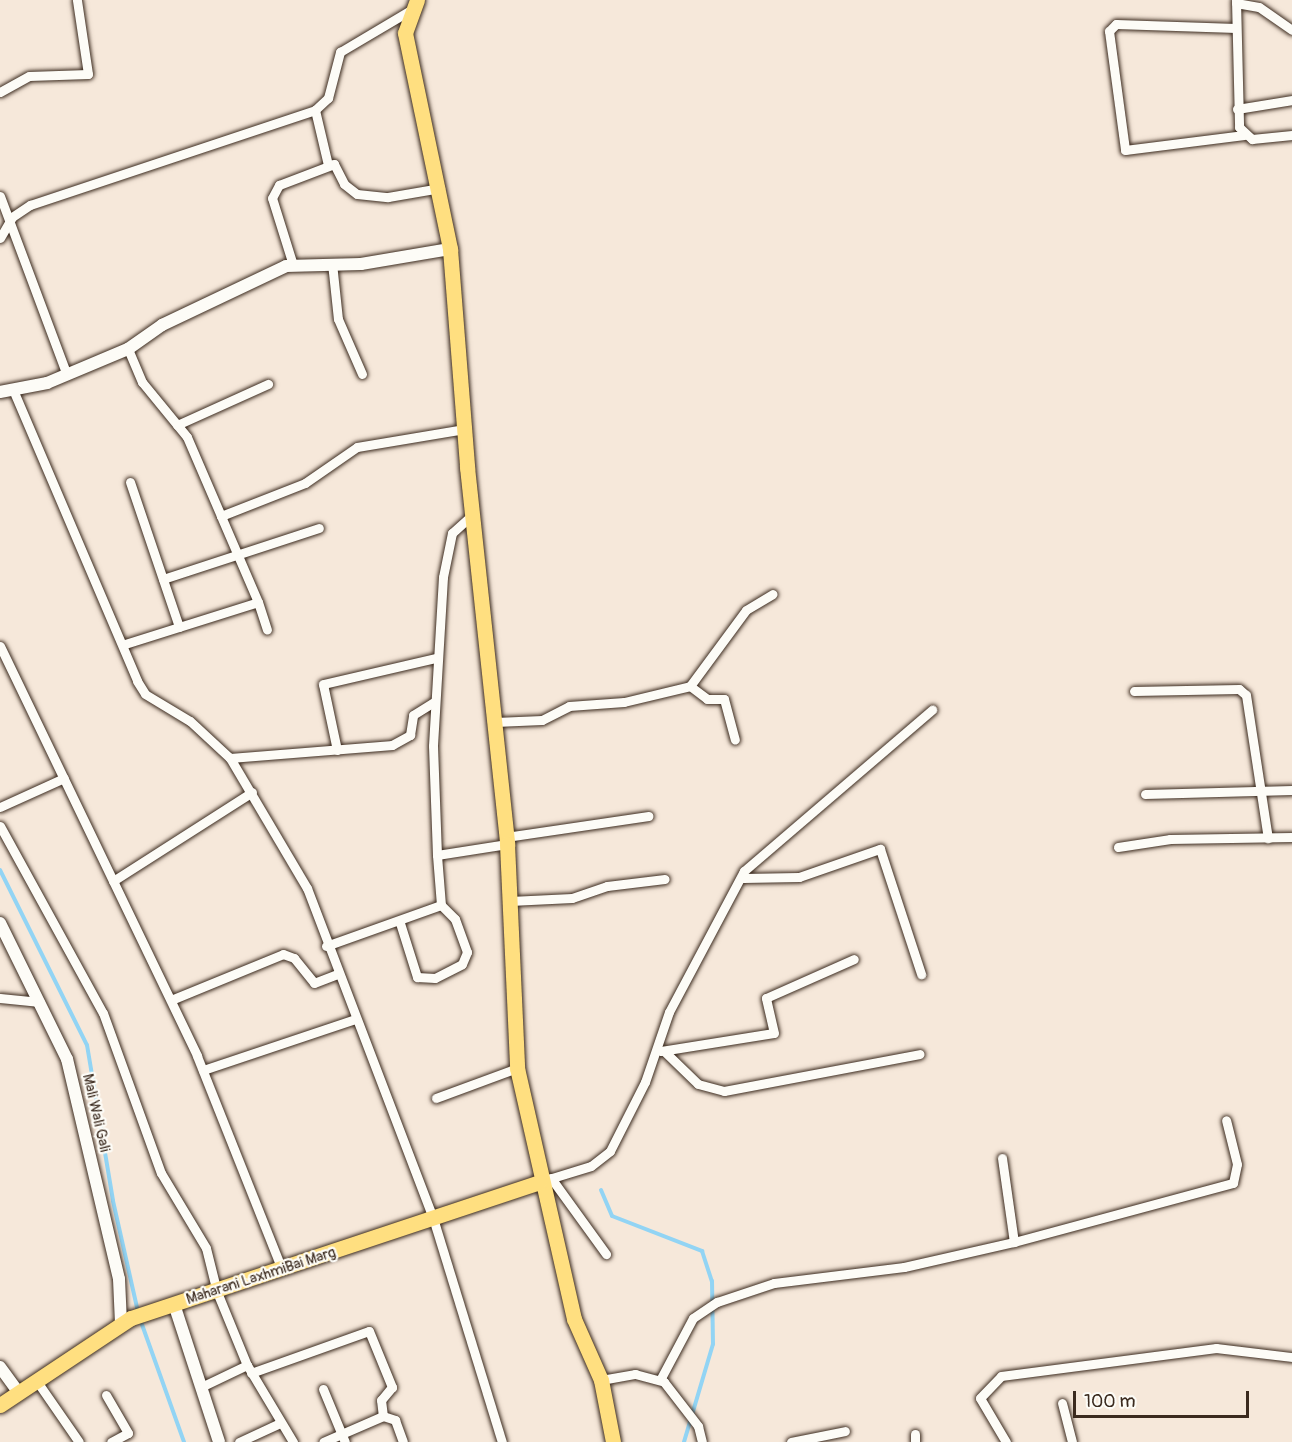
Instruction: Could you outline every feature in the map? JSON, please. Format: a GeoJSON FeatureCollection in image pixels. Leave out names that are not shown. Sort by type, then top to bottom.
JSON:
{"type":"FeatureCollection","features":[{"type":"Feature","properties":{"kind":"main road"},"geometry":{"type":"LineString","coordinates":[[416,4],[405,33],[440,188],[450,249],[472,515],[507,841],[517,1068],[545,1180],[574,1319],[601,1380],[613,1442]]}},
{"type":"Feature","properties":{"kind":"main road","name":"Maharani LaxhmiBai Marg"},"geometry":{"type":"LineString","coordinates":[[0,1405],[126,1321],[545,1180]]}},
{"type":"Feature","properties":{"kind":"street"},"geometry":{"type":"LineString","coordinates":[[0,92],[29,76],[88,74],[77,0]]}},
{"type":"Feature","properties":{"kind":"street"},"geometry":{"type":"LineString","coordinates":[[1244,135],[1237,108],[1236,1],[1259,7],[1292,30]]}},
{"type":"Feature","properties":{"kind":"street"},"geometry":{"type":"LineString","coordinates":[[0,238],[12,217],[121,171],[315,110],[328,98],[340,52],[416,4]]}},
{"type":"Feature","properties":{"kind":"street"},"geometry":{"type":"LineString","coordinates":[[1236,27],[1116,24],[1109,32],[1125,150],[1244,135],[1292,135]]}},
{"type":"Feature","properties":{"kind":"street"},"geometry":{"type":"LineString","coordinates":[[1237,108],[1292,100]]}},
{"type":"Feature","properties":{"kind":"street"},"geometry":{"type":"LineString","coordinates":[[315,110],[328,165]]}},
{"type":"Feature","properties":{"kind":"street"},"geometry":{"type":"LineString","coordinates":[[292,265],[272,192],[328,165],[338,165],[344,184],[366,196],[440,188]]}},
{"type":"Feature","properties":{"kind":"street"},"geometry":{"type":"LineString","coordinates":[[0,196],[12,217],[67,375]]}},
{"type":"Feature","properties":{"kind":"street"},"geometry":{"type":"LineString","coordinates":[[0,393],[14,392],[67,375],[128,349],[162,325],[292,265],[332,263],[450,249]]}},
{"type":"Feature","properties":{"kind":"street"},"geometry":{"type":"LineString","coordinates":[[332,263],[338,319],[362,374]]}},
{"type":"Feature","properties":{"kind":"street"},"geometry":{"type":"LineString","coordinates":[[128,349],[142,382],[177,425],[239,555],[267,630]]}},
{"type":"Feature","properties":{"kind":"street"},"geometry":{"type":"LineString","coordinates":[[177,425],[268,384]]}},
{"type":"Feature","properties":{"kind":"street"},"geometry":{"type":"LineString","coordinates":[[14,392],[145,694],[190,721],[230,758],[307,888],[326,946],[433,1218],[502,1442]]}},
{"type":"Feature","properties":{"kind":"street"},"geometry":{"type":"LineString","coordinates":[[221,516],[305,483],[357,447],[465,429]]}},
{"type":"Feature","properties":{"kind":"street"},"geometry":{"type":"LineString","coordinates":[[130,482],[179,627]]}},
{"type":"Feature","properties":{"kind":"street"},"geometry":{"type":"LineString","coordinates":[[400,922],[417,977],[435,978],[462,964],[467,952],[455,918],[441,905],[437,855],[435,701],[436,658],[449,541],[458,524],[472,515]]}},
{"type":"Feature","properties":{"kind":"street"},"geometry":{"type":"LineString","coordinates":[[163,579],[319,528]]}},
{"type":"Feature","properties":{"kind":"street"},"geometry":{"type":"LineString","coordinates":[[495,722],[532,722],[569,706],[624,702],[690,686],[746,610],[773,594]]}},
{"type":"Feature","properties":{"kind":"street"},"geometry":{"type":"LineString","coordinates":[[125,644],[258,602]]}},
{"type":"Feature","properties":{"kind":"street"},"geometry":{"type":"LineString","coordinates":[[0,646],[203,1070],[282,1270]]}},
{"type":"Feature","properties":{"kind":"street"},"geometry":{"type":"LineString","coordinates":[[337,750],[323,684],[436,658]]}},
{"type":"Feature","properties":{"kind":"street"},"geometry":{"type":"LineString","coordinates":[[690,686],[706,699],[724,699],[735,740]]}},
{"type":"Feature","properties":{"kind":"street"},"geometry":{"type":"LineString","coordinates":[[1134,692],[1239,689],[1251,702],[1268,838]]}},
{"type":"Feature","properties":{"kind":"street"},"geometry":{"type":"LineString","coordinates":[[230,758],[337,750],[405,739],[413,729],[414,715],[435,701]]}},
{"type":"Feature","properties":{"kind":"street"},"geometry":{"type":"LineString","coordinates":[[606,1254],[545,1180],[591,1166],[610,1151],[659,1051],[669,1012],[743,878],[765,850],[932,710]]}},
{"type":"Feature","properties":{"kind":"street"},"geometry":{"type":"LineString","coordinates":[[0,807],[64,778]]}},
{"type":"Feature","properties":{"kind":"street"},"geometry":{"type":"LineString","coordinates":[[1145,794],[1264,793],[1292,790]]}},
{"type":"Feature","properties":{"kind":"street"},"geometry":{"type":"LineString","coordinates":[[113,881],[252,792]]}},
{"type":"Feature","properties":{"kind":"street"},"geometry":{"type":"LineString","coordinates":[[437,855],[648,816]]}},
{"type":"Feature","properties":{"kind":"street"},"geometry":{"type":"LineString","coordinates":[[0,826],[104,1013],[161,1173],[206,1248],[217,1292],[249,1369],[280,1424],[293,1442]]}},
{"type":"Feature","properties":{"kind":"street"},"geometry":{"type":"LineString","coordinates":[[1118,847],[1170,839],[1292,837]]}},
{"type":"Feature","properties":{"kind":"street"},"geometry":{"type":"LineString","coordinates":[[743,878],[799,877],[880,849],[921,974]]}},
{"type":"Feature","properties":{"kind":"street"},"geometry":{"type":"LineString","coordinates":[[510,901],[572,898],[607,886],[665,879]]}},
{"type":"Feature","properties":{"kind":"street"},"geometry":{"type":"LineString","coordinates":[[326,946],[400,922],[441,905]]}},
{"type":"Feature","properties":{"kind":"street","name":"Mali Wali Gali"},"geometry":{"type":"LineString","coordinates":[[0,923],[40,1002],[74,1082],[119,1279],[126,1321]]}},
{"type":"Feature","properties":{"kind":"street"},"geometry":{"type":"LineString","coordinates":[[171,1000],[283,954],[294,958],[314,983],[337,974]]}},
{"type":"Feature","properties":{"kind":"street"},"geometry":{"type":"LineString","coordinates":[[659,1051],[774,1033],[766,998],[854,959]]}},
{"type":"Feature","properties":{"kind":"street"},"geometry":{"type":"LineString","coordinates":[[0,998],[40,1002]]}},
{"type":"Feature","properties":{"kind":"street"},"geometry":{"type":"LineString","coordinates":[[203,1070],[355,1019]]}},
{"type":"Feature","properties":{"kind":"street"},"geometry":{"type":"LineString","coordinates":[[659,1051],[698,1084],[724,1091],[920,1054]]}},
{"type":"Feature","properties":{"kind":"street"},"geometry":{"type":"LineString","coordinates":[[436,1098],[517,1068]]}},
{"type":"Feature","properties":{"kind":"street"},"geometry":{"type":"LineString","coordinates":[[660,1380],[687,1327],[712,1304],[774,1283],[904,1267],[1014,1242],[1233,1183],[1237,1164],[1226,1120]]}},
{"type":"Feature","properties":{"kind":"street"},"geometry":{"type":"LineString","coordinates":[[1002,1158],[1014,1242]]}},
{"type":"Feature","properties":{"kind":"street"},"geometry":{"type":"LineString","coordinates":[[174,1304],[219,1442]]}},
{"type":"Feature","properties":{"kind":"street"},"geometry":{"type":"LineString","coordinates":[[201,1387],[249,1369],[369,1331],[392,1388],[381,1400],[383,1416]]}},
{"type":"Feature","properties":{"kind":"street"},"geometry":{"type":"LineString","coordinates":[[1006,1442],[980,1398],[1000,1376],[1216,1348],[1292,1357]]}},
{"type":"Feature","properties":{"kind":"street"},"geometry":{"type":"LineString","coordinates":[[0,1367],[18,1392]]}},
{"type":"Feature","properties":{"kind":"street"},"geometry":{"type":"LineString","coordinates":[[601,1380],[635,1374],[660,1380],[692,1418],[702,1442]]}},
{"type":"Feature","properties":{"kind":"street"},"geometry":{"type":"LineString","coordinates":[[36,1380],[79,1442]]}},
{"type":"Feature","properties":{"kind":"street"},"geometry":{"type":"LineString","coordinates":[[323,1389],[343,1439]]}},
{"type":"Feature","properties":{"kind":"street"},"geometry":{"type":"LineString","coordinates":[[106,1395],[128,1433],[111,1442]]}},
{"type":"Feature","properties":{"kind":"street"},"geometry":{"type":"LineString","coordinates":[[1062,1402],[1072,1442]]}},
{"type":"Feature","properties":{"kind":"street"},"geometry":{"type":"LineString","coordinates":[[323,1442],[343,1439],[383,1416],[395,1420],[403,1442]]}},
{"type":"Feature","properties":{"kind":"street"},"geometry":{"type":"LineString","coordinates":[[240,1442],[280,1424]]}},
{"type":"Feature","properties":{"kind":"street"},"geometry":{"type":"LineString","coordinates":[[791,1442],[845,1431]]}},
{"type":"Feature","properties":{"kind":"waterway"},"geometry":{"type":"LineString","coordinates":[[0,870],[87,1045],[113,1201],[138,1312]]}},
{"type":"Feature","properties":{"kind":"waterway"},"geometry":{"type":"LineString","coordinates":[[601,1190],[612,1216],[702,1251],[712,1281],[713,1344],[684,1442]]}},
{"type":"Feature","properties":{"kind":"waterway"},"geometry":{"type":"LineString","coordinates":[[140,1319],[184,1442]]}}]}
